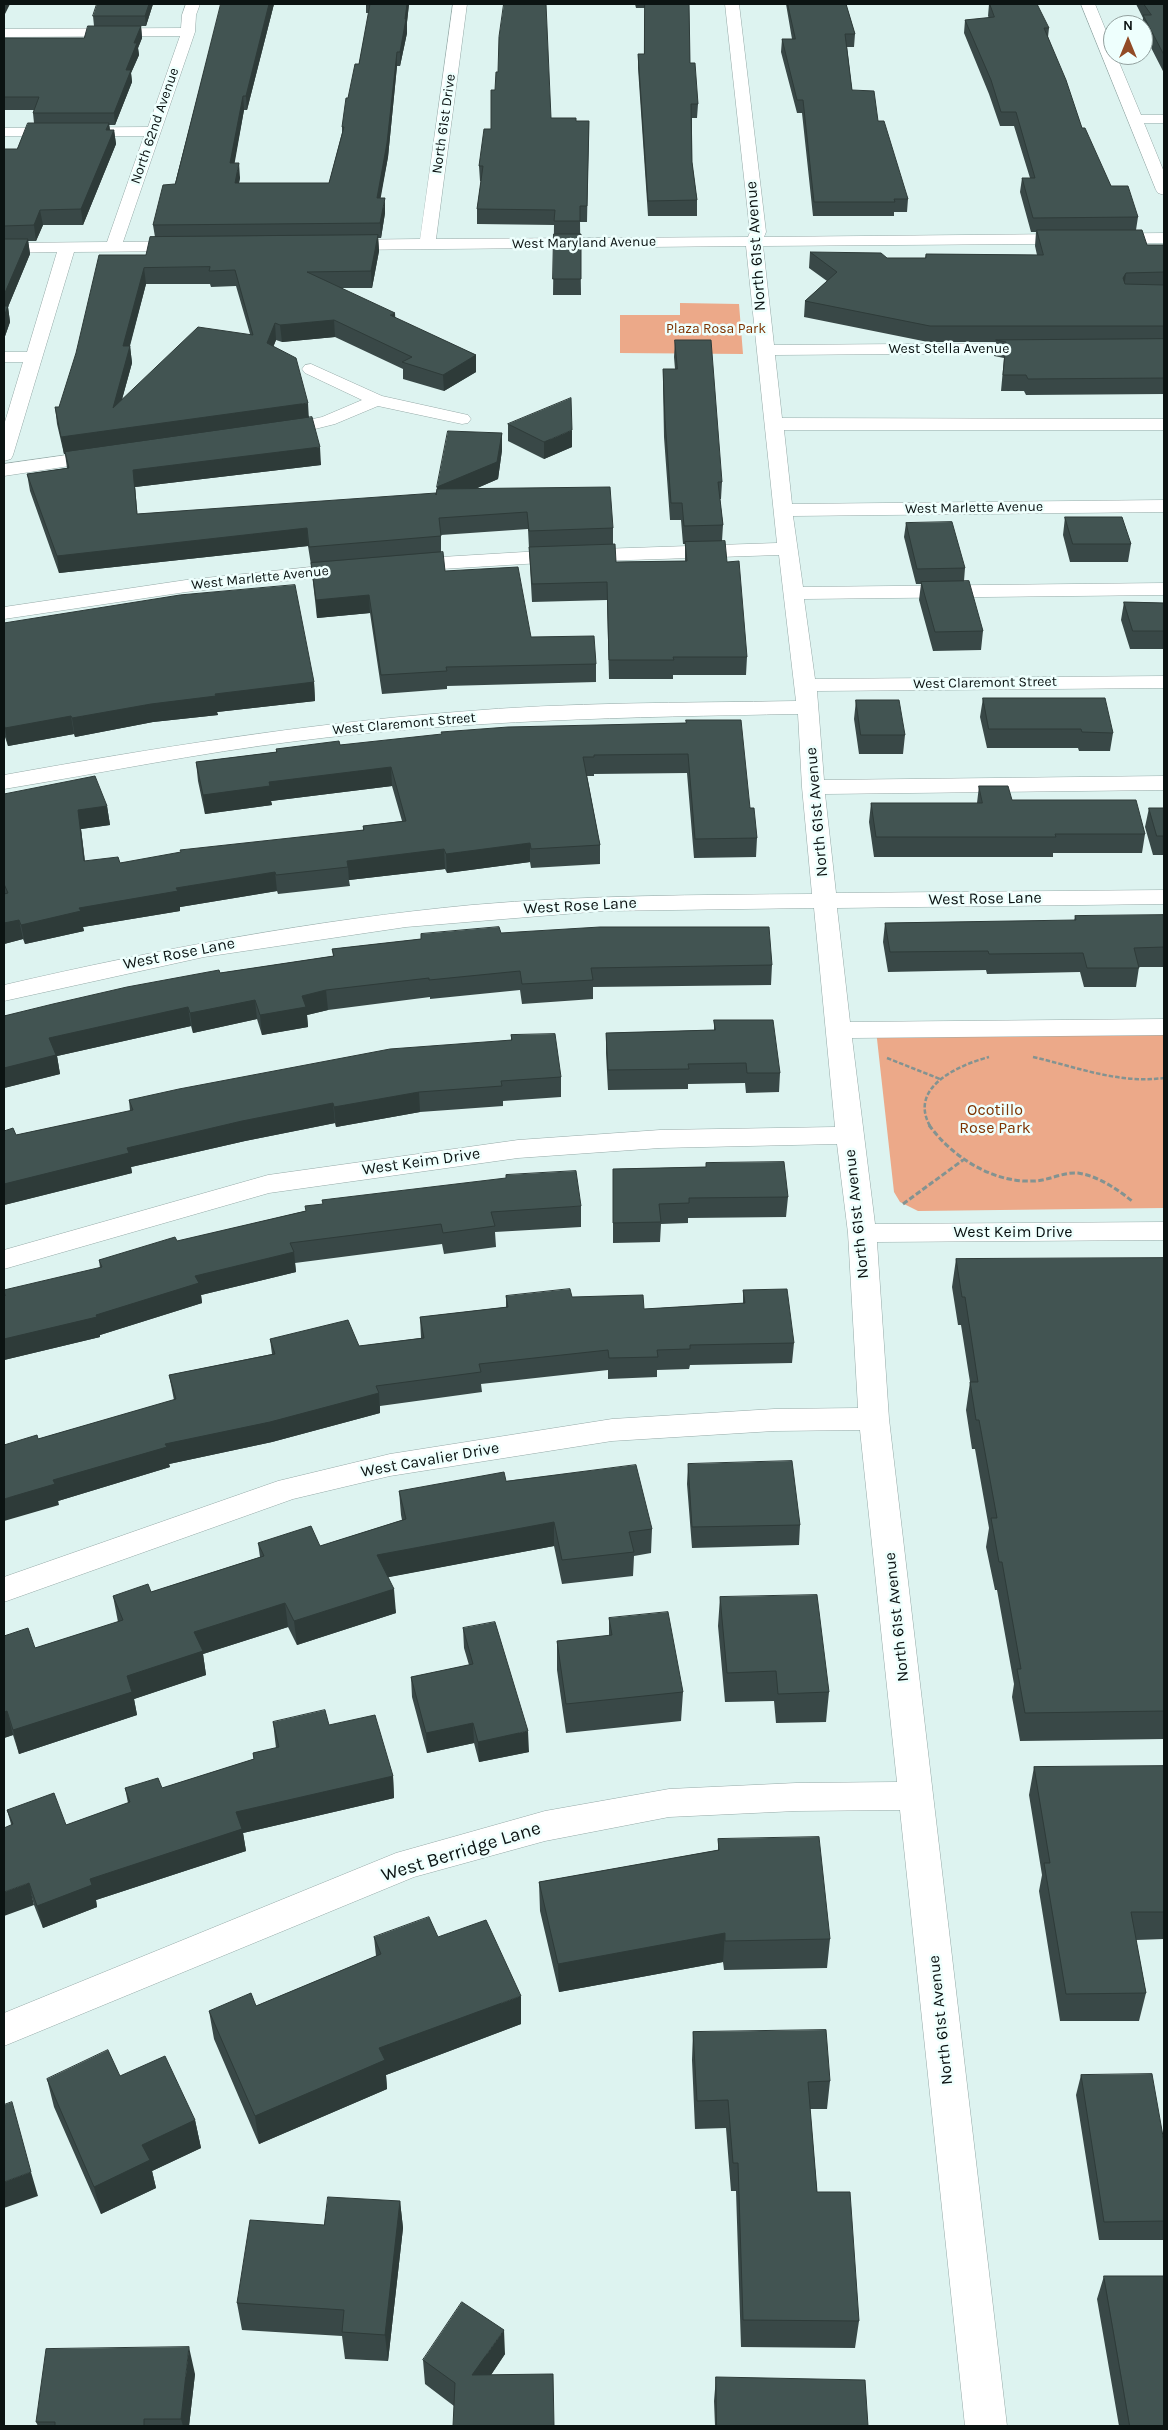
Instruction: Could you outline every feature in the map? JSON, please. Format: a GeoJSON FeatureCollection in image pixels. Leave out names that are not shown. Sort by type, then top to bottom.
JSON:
{"type":"FeatureCollection","features":[{"type":"Feature","properties":{"kind":"street","name":"North 62nd Avenue"},"geometry":{"type":"LineString","coordinates":[[113,247],[188,32],[189,15],[193,4]]}},
{"type":"Feature","properties":{"kind":"street","name":"North 61st Drive"},"geometry":{"type":"LineString","coordinates":[[427,244],[460,4]]}},
{"type":"Feature","properties":{"kind":"street","name":"North 61st Avenue"},"geometry":{"type":"LineString","coordinates":[[732,4],[758,232],[754,241],[765,350],[807,696],[813,787],[839,1030],[848,1135],[862,1233],[874,1419],[986,2426]]}},
{"type":"Feature","properties":{"kind":"street"},"geometry":{"type":"LineString","coordinates":[[1088,4],[1164,190]]}},
{"type":"Feature","properties":{"kind":"street"},"geometry":{"type":"LineString","coordinates":[[4,33],[188,32]]}},
{"type":"Feature","properties":{"kind":"street"},"geometry":{"type":"LineString","coordinates":[[1135,119],[1164,119]]}},
{"type":"Feature","properties":{"kind":"street"},"geometry":{"type":"LineString","coordinates":[[4,132],[153,131]]}},
{"type":"Feature","properties":{"kind":"street","name":"West Maryland Avenue"},"geometry":{"type":"LineString","coordinates":[[329,245],[1164,238]]}},
{"type":"Feature","properties":{"kind":"street"},"geometry":{"type":"LineString","coordinates":[[4,248],[201,246]]}},
{"type":"Feature","properties":{"kind":"street"},"geometry":{"type":"LineString","coordinates":[[4,456],[67,247]]}},
{"type":"Feature","properties":{"kind":"street","name":"West Stella Avenue"},"geometry":{"type":"LineString","coordinates":[[765,350],[1050,348]]}},
{"type":"Feature","properties":{"kind":"street"},"geometry":{"type":"LineString","coordinates":[[4,357],[33,356]]}},
{"type":"Feature","properties":{"kind":"street"},"geometry":{"type":"LineString","coordinates":[[310,369],[376,400],[462,419]]}},
{"type":"Feature","properties":{"kind":"street"},"geometry":{"type":"LineString","coordinates":[[257,435],[306,428],[338,419],[376,400]]}},
{"type":"Feature","properties":{"kind":"street"},"geometry":{"type":"LineString","coordinates":[[774,424],[1164,424]]}},
{"type":"Feature","properties":{"kind":"street"},"geometry":{"type":"LineString","coordinates":[[4,470],[121,454]]}},
{"type":"Feature","properties":{"kind":"street","name":"West Marlette Avenue"},"geometry":{"type":"LineString","coordinates":[[783,510],[1164,506]]}},
{"type":"Feature","properties":{"kind":"street","name":"West Marlette Avenue"},"geometry":{"type":"LineString","coordinates":[[4,613],[186,586],[383,566],[541,557],[788,549]]}},
{"type":"Feature","properties":{"kind":"street"},"geometry":{"type":"LineString","coordinates":[[795,593],[1164,589]]}},
{"type":"Feature","properties":{"kind":"street","name":"West Claremont Street"},"geometry":{"type":"LineString","coordinates":[[4,782],[146,756],[278,737],[457,718],[807,696],[1164,682]]}},
{"type":"Feature","properties":{"kind":"street"},"geometry":{"type":"LineString","coordinates":[[813,787],[1164,783]]}},
{"type":"Feature","properties":{"kind":"street","name":"West Rose Lane"},"geometry":{"type":"LineString","coordinates":[[4,993],[82,974],[252,940],[397,920],[473,912],[608,903],[1164,896]]}},
{"type":"Feature","properties":{"kind":"street"},"geometry":{"type":"LineString","coordinates":[[839,1030],[1164,1027]]}},
{"type":"Feature","properties":{"kind":"street","name":"West Keim Drive"},"geometry":{"type":"LineString","coordinates":[[4,1260],[268,1184],[518,1149],[660,1139],[848,1135]]}},
{"type":"Feature","properties":{"kind":"street","name":"West Keim Drive"},"geometry":{"type":"LineString","coordinates":[[862,1233],[1164,1231]]}},
{"type":"Feature","properties":{"kind":"street","name":"West Cavalier Drive"},"geometry":{"type":"LineString","coordinates":[[4,1590],[289,1489],[390,1465],[612,1430],[774,1420],[874,1419]]}},
{"type":"Feature","properties":{"kind":"street","name":"West Berridge Lane"},"geometry":{"type":"LineString","coordinates":[[4,2030],[408,1864],[545,1826],[669,1803],[796,1797],[917,1796]]}},
{"type":"Feature","properties":{"kind":"path"},"geometry":{"type":"LineString","coordinates":[[996,1056],[968,1063],[940,1079],[927,1094],[925,1115],[935,1134],[963,1160],[1000,1177],[1036,1182],[1056,1175],[1081,1173],[1115,1188],[1132,1202]]}},
{"type":"Feature","properties":{"kind":"path"},"geometry":{"type":"LineString","coordinates":[[1027,1056],[1059,1062],[1126,1081],[1150,1081],[1164,1078]]}},
{"type":"Feature","properties":{"kind":"path"},"geometry":{"type":"LineString","coordinates":[[862,1233],[963,1160]]}},
{"type":"Feature","properties":{"kind":"green space","name":"Plaza Rosa Park"},"geometry":{"type":"Polygon","coordinates":[[[680,303],[739,304],[743,354],[620,353],[620,315],[680,315],[680,303]]]}},
{"type":"Feature","properties":{"kind":"green space","name":"Ocotillo Rose Park"},"geometry":{"type":"Polygon","coordinates":[[[1164,1027],[1164,1208],[918,1211],[900,1202],[894,1192],[876,1030],[1164,1027]]]}},
{"type":"Feature","properties":{"kind":"building"},"geometry":{"type":"Polygon","coordinates":[[[97,4],[149,4],[145,16],[93,16],[97,4]]]}},
{"type":"Feature","properties":{"kind":"building"},"geometry":{"type":"Polygon","coordinates":[[[221,4],[269,4],[246,96],[243,96],[230,163],[239,163],[235,183],[329,183],[344,127],[342,127],[346,98],[348,98],[355,64],[359,64],[370,4],[407,4],[400,52],[397,52],[387,143],[377,198],[385,198],[380,223],[153,225],[163,185],[175,184],[221,4]]]}},
{"type":"Feature","properties":{"kind":"building"},"geometry":{"type":"Polygon","coordinates":[[[504,4],[546,4],[551,118],[576,118],[576,121],[589,121],[587,206],[580,206],[580,221],[554,221],[555,210],[477,209],[483,166],[479,166],[484,129],[491,129],[491,90],[495,90],[496,72],[498,72],[499,37],[504,4]]]}},
{"type":"Feature","properties":{"kind":"building"},"geometry":{"type":"Polygon","coordinates":[[[645,4],[689,4],[690,63],[695,63],[698,104],[691,104],[692,162],[697,200],[648,201],[638,54],[644,54],[645,4]]]}},
{"type":"Feature","properties":{"kind":"building"},"geometry":{"type":"Polygon","coordinates":[[[788,4],[846,4],[855,34],[845,34],[852,90],[874,91],[878,121],[884,121],[908,199],[894,199],[895,202],[814,202],[803,100],[797,100],[782,39],[795,39],[788,4]]]}},
{"type":"Feature","properties":{"kind":"building"},"geometry":{"type":"Polygon","coordinates":[[[990,4],[1037,4],[1049,28],[1044,28],[1066,80],[1082,128],[1085,128],[1111,186],[1128,186],[1138,217],[1033,218],[1022,178],[1035,178],[1016,112],[1001,112],[991,80],[965,20],[994,17],[990,4]]]}},
{"type":"Feature","properties":{"kind":"building"},"geometry":{"type":"Polygon","coordinates":[[[1144,4],[1164,4],[1164,55],[1153,34],[1153,15],[1151,15],[1144,4]]]}},
{"type":"Feature","properties":{"kind":"building"},"geometry":{"type":"Polygon","coordinates":[[[88,26],[141,26],[134,43],[137,43],[126,70],[131,70],[114,113],[33,113],[39,97],[4,97],[4,38],[84,38],[88,26]]]}},
{"type":"Feature","properties":{"kind":"building"},"geometry":{"type":"Polygon","coordinates":[[[28,123],[109,123],[106,130],[114,130],[81,209],[40,210],[34,225],[4,226],[4,149],[17,149],[28,123]]]}},
{"type":"Feature","properties":{"kind":"building"},"geometry":{"type":"Polygon","coordinates":[[[1037,230],[1142,230],[1147,245],[1164,245],[1164,272],[1126,273],[1123,278],[1125,284],[1164,285],[1164,326],[930,326],[805,301],[837,272],[810,252],[881,253],[887,258],[926,258],[926,254],[1043,255],[1037,230]]]}},
{"type":"Feature","properties":{"kind":"building"},"geometry":{"type":"Polygon","coordinates":[[[554,234],[581,234],[581,279],[553,279],[554,234]]]}},
{"type":"Feature","properties":{"kind":"building"},"geometry":{"type":"Polygon","coordinates":[[[378,235],[371,271],[307,272],[395,313],[390,315],[476,355],[443,375],[402,362],[412,357],[334,320],[280,325],[275,323],[267,343],[296,358],[308,403],[61,437],[55,407],[59,407],[76,353],[99,255],[146,255],[150,237],[378,235]],[[210,267],[144,268],[123,346],[130,346],[113,408],[198,327],[253,335],[235,270],[209,271],[210,267]]]}},
{"type":"Feature","properties":{"kind":"building"},"geometry":{"type":"Polygon","coordinates":[[[4,239],[28,239],[4,295],[4,239]]]}},
{"type":"Feature","properties":{"kind":"building"},"geometry":{"type":"Polygon","coordinates":[[[4,306],[8,306],[4,317],[4,306]]]}},
{"type":"Feature","properties":{"kind":"building"},"geometry":{"type":"Polygon","coordinates":[[[1164,339],[1164,378],[1028,379],[1026,375],[1003,375],[1006,342],[996,340],[1164,339]]]}},
{"type":"Feature","properties":{"kind":"building"},"geometry":{"type":"Polygon","coordinates":[[[675,340],[711,340],[722,482],[718,482],[723,525],[684,526],[682,503],[671,503],[663,369],[677,369],[675,340]]]}},
{"type":"Feature","properties":{"kind":"building"},"geometry":{"type":"Polygon","coordinates":[[[571,398],[572,430],[544,442],[508,424],[571,398]]]}},
{"type":"Feature","properties":{"kind":"building"},"geometry":{"type":"Polygon","coordinates":[[[312,417],[320,447],[133,470],[137,514],[436,493],[436,495],[437,489],[610,487],[613,528],[529,531],[527,512],[439,518],[441,536],[309,547],[307,528],[57,556],[27,474],[69,468],[65,452],[312,417]]]}},
{"type":"Feature","properties":{"kind":"building"},"geometry":{"type":"Polygon","coordinates":[[[448,431],[502,433],[497,462],[437,487],[448,431]]]}},
{"type":"Feature","properties":{"kind":"building"},"geometry":{"type":"Polygon","coordinates":[[[1065,517],[1122,517],[1131,544],[1073,544],[1065,517]]]}},
{"type":"Feature","properties":{"kind":"building"},"geometry":{"type":"Polygon","coordinates":[[[952,522],[965,568],[917,569],[906,523],[952,522]]]}},
{"type":"Feature","properties":{"kind":"building"},"geometry":{"type":"Polygon","coordinates":[[[725,541],[727,562],[739,561],[747,657],[673,657],[674,660],[609,660],[607,582],[532,584],[529,547],[615,544],[616,562],[687,561],[685,542],[725,541]]]}},
{"type":"Feature","properties":{"kind":"building"},"geometry":{"type":"Polygon","coordinates":[[[443,552],[445,571],[518,567],[531,637],[594,636],[596,664],[446,667],[447,671],[381,675],[369,595],[316,600],[311,563],[443,552]]]}},
{"type":"Feature","properties":{"kind":"building"},"geometry":{"type":"Polygon","coordinates":[[[969,581],[983,631],[935,632],[921,582],[969,581]]]}},
{"type":"Feature","properties":{"kind":"building"},"geometry":{"type":"Polygon","coordinates":[[[295,585],[314,682],[215,694],[216,696],[151,704],[72,718],[71,716],[5,728],[4,623],[180,595],[295,585]]]}},
{"type":"Feature","properties":{"kind":"building"},"geometry":{"type":"Polygon","coordinates":[[[1124,602],[1164,603],[1164,631],[1133,631],[1124,602]]]}},
{"type":"Feature","properties":{"kind":"building"},"geometry":{"type":"Polygon","coordinates":[[[983,698],[1105,698],[1113,733],[1082,732],[1081,729],[989,729],[983,698]]]}},
{"type":"Feature","properties":{"kind":"building"},"geometry":{"type":"Polygon","coordinates":[[[856,700],[899,700],[905,735],[861,735],[856,700]]]}},
{"type":"Feature","properties":{"kind":"building"},"geometry":{"type":"Polygon","coordinates":[[[686,720],[741,720],[750,808],[754,808],[757,838],[695,839],[688,754],[594,755],[594,757],[583,757],[600,845],[531,849],[530,843],[446,854],[444,849],[347,861],[348,867],[276,875],[275,872],[176,888],[178,891],[79,908],[81,911],[21,925],[19,920],[4,923],[4,894],[8,893],[4,884],[4,794],[95,776],[107,806],[78,810],[84,861],[118,857],[120,863],[181,852],[180,850],[364,830],[363,826],[406,821],[391,767],[269,782],[270,786],[203,795],[196,762],[277,752],[276,749],[339,741],[340,745],[442,734],[441,732],[508,727],[686,723],[686,720]]]}},
{"type":"Feature","properties":{"kind":"building"},"geometry":{"type":"Polygon","coordinates":[[[979,786],[1008,786],[1012,800],[1136,800],[1145,834],[1055,834],[1056,837],[876,837],[871,803],[982,803],[979,786]]]}},
{"type":"Feature","properties":{"kind":"building"},"geometry":{"type":"Polygon","coordinates":[[[1149,808],[1164,808],[1164,836],[1157,836],[1149,808]]]}},
{"type":"Feature","properties":{"kind":"building"},"geometry":{"type":"Polygon","coordinates":[[[1164,915],[1164,947],[1134,948],[1139,968],[1087,968],[1083,953],[989,954],[988,951],[890,952],[885,923],[1076,920],[1075,916],[1164,915]]]}},
{"type":"Feature","properties":{"kind":"building"},"geometry":{"type":"Polygon","coordinates":[[[499,927],[501,933],[600,927],[769,927],[772,965],[591,968],[593,980],[522,984],[520,971],[429,980],[429,978],[326,990],[302,996],[306,1007],[260,1015],[255,1000],[190,1013],[188,1007],[49,1038],[56,1055],[4,1068],[4,1016],[127,987],[219,970],[220,973],[334,956],[332,949],[421,939],[421,934],[499,927]]]}},
{"type":"Feature","properties":{"kind":"building"},"geometry":{"type":"Polygon","coordinates":[[[714,1020],[773,1020],[780,1073],[747,1073],[746,1063],[688,1064],[689,1069],[608,1070],[606,1033],[715,1030],[714,1020]]]}},
{"type":"Feature","properties":{"kind":"building"},"geometry":{"type":"Polygon","coordinates":[[[555,1034],[561,1077],[501,1081],[502,1086],[419,1092],[334,1107],[333,1103],[242,1121],[127,1148],[129,1153],[4,1184],[4,1131],[13,1128],[16,1135],[133,1110],[129,1100],[390,1049],[512,1040],[511,1035],[555,1034]]]}},
{"type":"Feature","properties":{"kind":"building"},"geometry":{"type":"Polygon","coordinates":[[[784,1162],[788,1197],[689,1198],[689,1203],[659,1204],[661,1222],[613,1223],[613,1169],[706,1167],[706,1163],[784,1162]]]}},
{"type":"Feature","properties":{"kind":"building"},"geometry":{"type":"Polygon","coordinates":[[[576,1171],[581,1206],[491,1212],[495,1226],[443,1233],[441,1224],[290,1243],[294,1252],[195,1276],[199,1283],[96,1315],[97,1317],[4,1339],[4,1290],[102,1267],[99,1260],[175,1237],[177,1241],[306,1211],[305,1206],[323,1204],[322,1200],[506,1178],[506,1175],[576,1171]]]}},
{"type":"Feature","properties":{"kind":"building"},"geometry":{"type":"Polygon","coordinates":[[[1164,1258],[1164,1711],[1025,1713],[1017,1669],[1021,1669],[1002,1562],[999,1562],[991,1518],[997,1518],[979,1420],[976,1420],[970,1382],[978,1382],[965,1297],[962,1297],[956,1259],[1164,1258]]]}},
{"type":"Feature","properties":{"kind":"building"},"geometry":{"type":"Polygon","coordinates":[[[570,1289],[572,1297],[643,1295],[644,1309],[745,1303],[743,1290],[787,1289],[794,1343],[690,1345],[690,1349],[657,1350],[658,1357],[609,1358],[608,1350],[479,1364],[481,1372],[376,1386],[379,1393],[270,1422],[165,1444],[167,1447],[53,1480],[55,1484],[4,1499],[4,1445],[37,1435],[38,1439],[176,1399],[169,1375],[275,1354],[270,1339],[348,1320],[359,1346],[424,1338],[420,1317],[508,1307],[506,1296],[570,1289]]]}},
{"type":"Feature","properties":{"kind":"building"},"geometry":{"type":"Polygon","coordinates":[[[792,1461],[800,1525],[692,1527],[688,1464],[792,1461]]]}},
{"type":"Feature","properties":{"kind":"building"},"geometry":{"type":"Polygon","coordinates":[[[636,1465],[652,1529],[629,1532],[634,1552],[562,1560],[554,1522],[377,1555],[394,1589],[294,1621],[285,1603],[194,1632],[203,1651],[127,1676],[132,1692],[13,1730],[7,1711],[4,1712],[4,1636],[28,1628],[35,1648],[123,1620],[113,1596],[148,1584],[151,1592],[264,1556],[258,1543],[311,1526],[320,1546],[406,1519],[399,1491],[504,1472],[506,1481],[636,1465]]]}},
{"type":"Feature","properties":{"kind":"building"},"geometry":{"type":"Polygon","coordinates":[[[817,1595],[829,1692],[778,1694],[776,1671],[727,1673],[720,1597],[817,1595]]]}},
{"type":"Feature","properties":{"kind":"building"},"geometry":{"type":"Polygon","coordinates":[[[668,1612],[683,1692],[566,1704],[557,1641],[612,1635],[609,1618],[668,1612]]]}},
{"type":"Feature","properties":{"kind":"building"},"geometry":{"type":"Polygon","coordinates":[[[495,1622],[528,1731],[478,1742],[473,1723],[426,1733],[411,1677],[473,1664],[463,1628],[495,1622]]]}},
{"type":"Feature","properties":{"kind":"building"},"geometry":{"type":"Polygon","coordinates":[[[325,1710],[329,1725],[375,1715],[393,1776],[236,1812],[242,1829],[90,1879],[92,1885],[37,1906],[29,1883],[4,1892],[4,1828],[13,1824],[7,1810],[54,1793],[66,1825],[130,1802],[125,1788],[158,1778],[162,1788],[254,1759],[253,1753],[279,1747],[273,1722],[325,1710]]]}},
{"type":"Feature","properties":{"kind":"building"},"geometry":{"type":"Polygon","coordinates":[[[1164,1766],[1164,1912],[1131,1912],[1146,1993],[1066,1994],[1044,1863],[1050,1863],[1034,1767],[1164,1766]]]}},
{"type":"Feature","properties":{"kind":"building"},"geometry":{"type":"Polygon","coordinates":[[[819,1837],[830,1939],[725,1941],[725,1933],[558,1964],[539,1882],[719,1850],[718,1839],[819,1837]]]}},
{"type":"Feature","properties":{"kind":"building"},"geometry":{"type":"Polygon","coordinates":[[[429,1917],[438,1937],[486,1920],[521,1996],[379,2048],[385,2060],[255,2116],[209,2011],[251,1993],[256,2006],[381,1954],[374,1937],[429,1917]]]}},
{"type":"Feature","properties":{"kind":"building"},"geometry":{"type":"Polygon","coordinates":[[[826,2030],[830,2081],[808,2082],[817,2192],[850,2192],[859,2321],[743,2320],[738,2163],[733,2163],[728,2100],[697,2101],[693,2032],[826,2030]]]}},
{"type":"Feature","properties":{"kind":"building"},"geometry":{"type":"Polygon","coordinates":[[[108,2050],[120,2076],[165,2056],[195,2120],[142,2145],[150,2160],[94,2187],[47,2079],[108,2050]]]}},
{"type":"Feature","properties":{"kind":"building"},"geometry":{"type":"Polygon","coordinates":[[[1152,2074],[1164,2142],[1164,2221],[1104,2222],[1081,2075],[1152,2074]]]}},
{"type":"Feature","properties":{"kind":"building"},"geometry":{"type":"Polygon","coordinates":[[[12,2102],[31,2172],[4,2182],[4,2105],[12,2102]]]}},
{"type":"Feature","properties":{"kind":"building"},"geometry":{"type":"Polygon","coordinates":[[[328,2197],[400,2201],[385,2335],[342,2332],[344,2310],[237,2303],[250,2220],[324,2225],[328,2197]]]}},
{"type":"Feature","properties":{"kind":"building"},"geometry":{"type":"Polygon","coordinates":[[[1104,2276],[1164,2276],[1164,2426],[1130,2426],[1104,2276]]]}},
{"type":"Feature","properties":{"kind":"building"},"geometry":{"type":"Polygon","coordinates":[[[462,2302],[504,2330],[472,2375],[553,2374],[554,2426],[453,2426],[455,2383],[423,2360],[462,2302]]]}},
{"type":"Feature","properties":{"kind":"building"},"geometry":{"type":"Polygon","coordinates":[[[189,2347],[181,2419],[144,2419],[144,2426],[55,2426],[55,2422],[36,2422],[46,2349],[189,2347]]]}},
{"type":"Feature","properties":{"kind":"building"},"geometry":{"type":"Polygon","coordinates":[[[716,2377],[865,2380],[868,2426],[717,2426],[716,2377]]]}}]}
